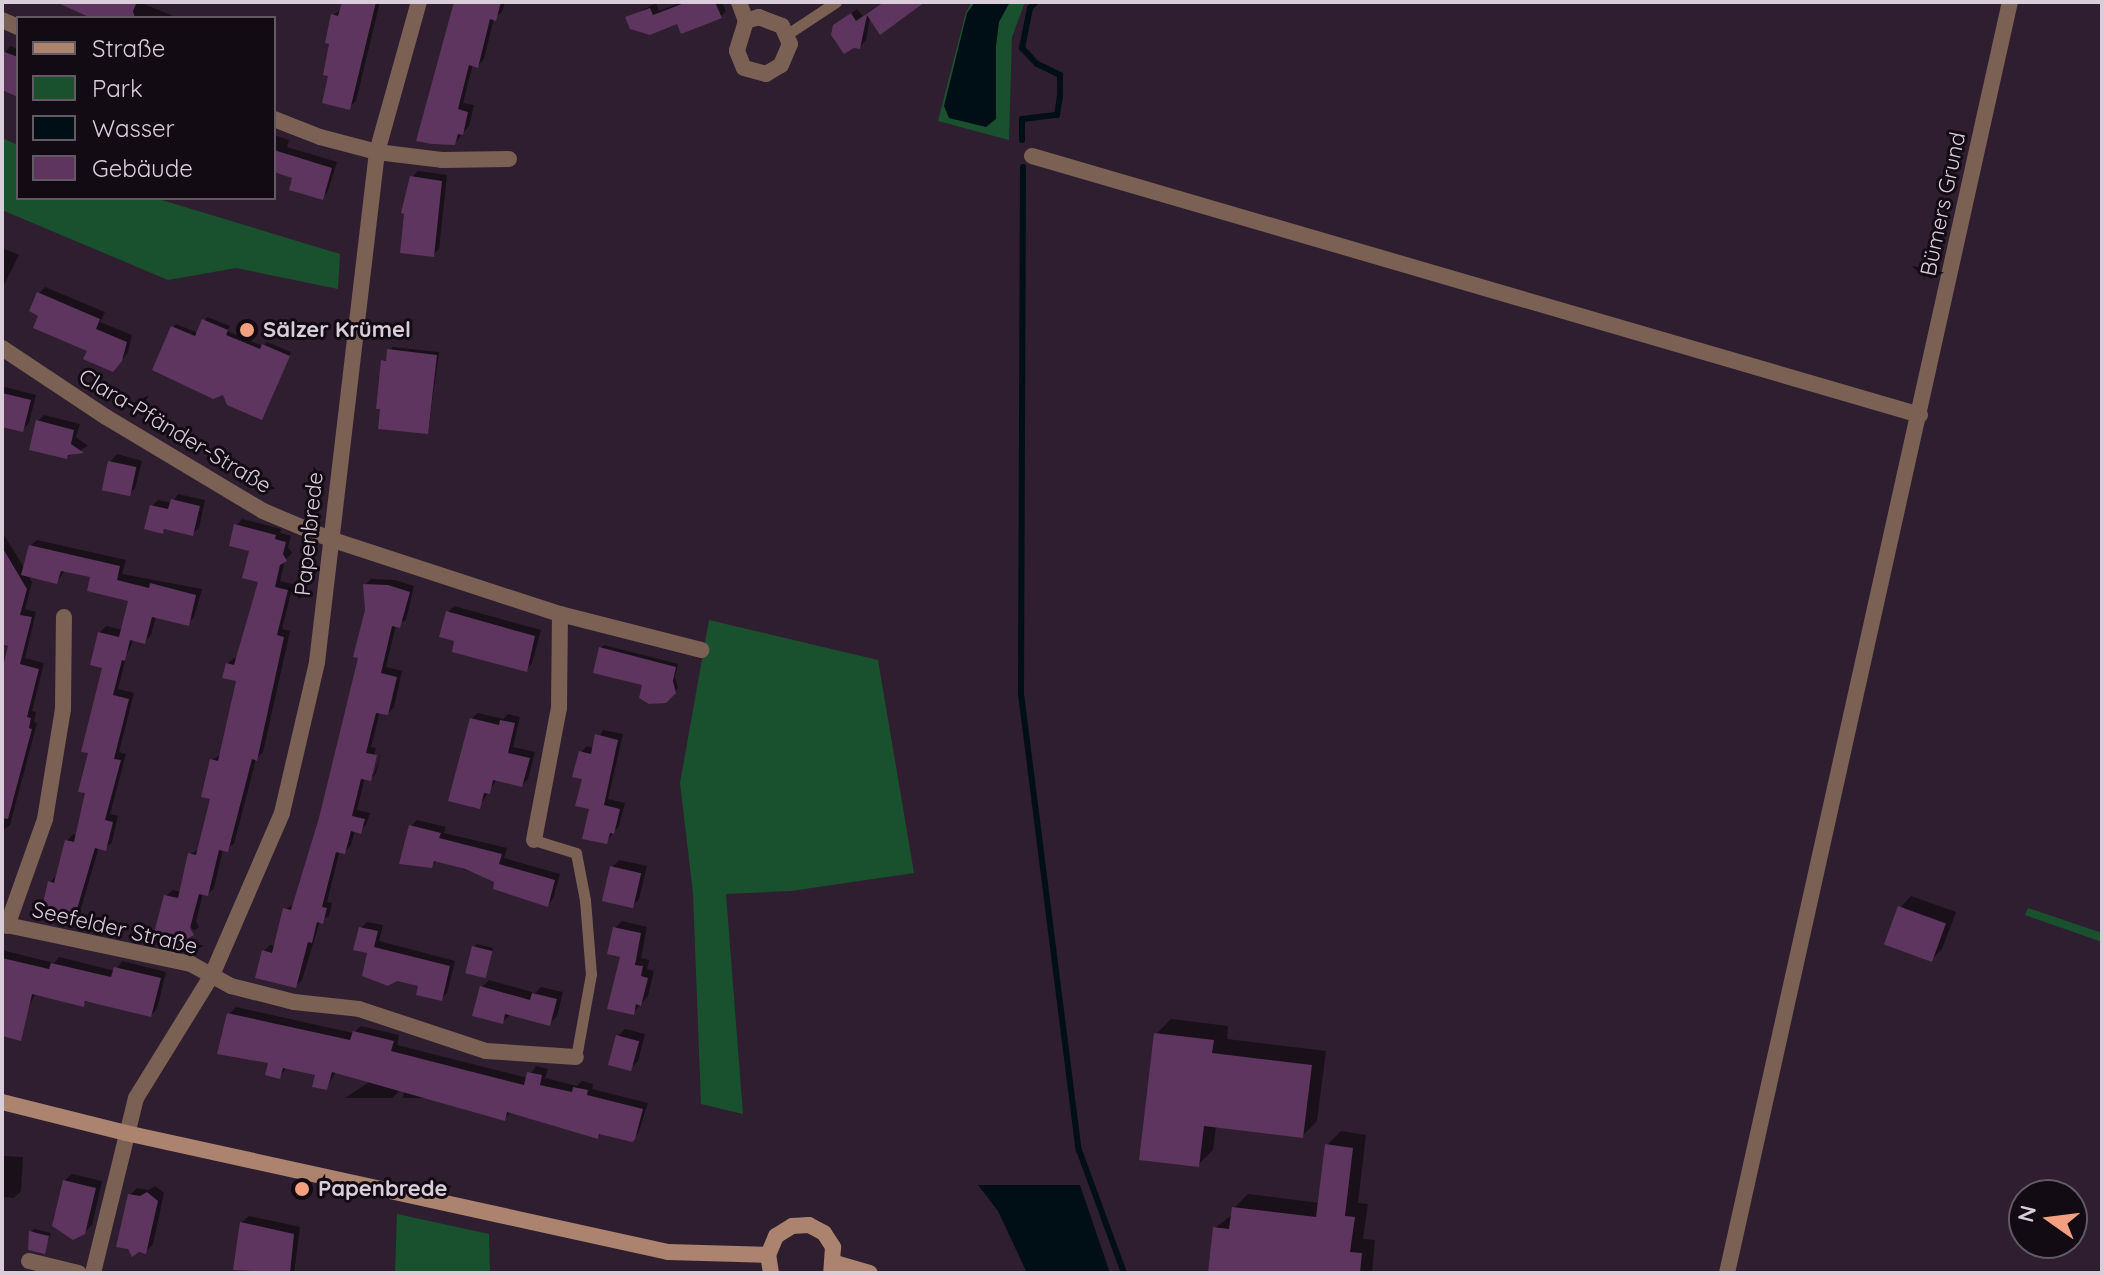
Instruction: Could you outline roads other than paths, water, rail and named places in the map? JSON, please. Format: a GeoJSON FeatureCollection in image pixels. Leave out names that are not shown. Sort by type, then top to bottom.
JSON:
{"type":"FeatureCollection","features":[{"type":"Feature","properties":{"kind":"main road"},"geometry":{"type":"LineString","coordinates":[[2,1102],[126,1133],[668,1252],[768,1255]]}},
{"type":"Feature","properties":{"kind":"main road"},"geometry":{"type":"LineString","coordinates":[[771,1273],[769,1246],[782,1231],[792,1226],[809,1225],[824,1233],[833,1247],[833,1268],[870,1273]]}},
{"type":"Feature","properties":{"kind":"street","name":"Papenbrede"},"geometry":{"type":"LineString","coordinates":[[93,1273],[136,1098],[212,975],[282,813],[317,662],[377,152],[419,2]]}},
{"type":"Feature","properties":{"kind":"street"},"geometry":{"type":"LineString","coordinates":[[739,2],[746,21],[737,51],[744,68],[766,74],[781,65],[790,44],[782,26],[759,17],[746,21]]}},
{"type":"Feature","properties":{"kind":"street","name":"Bümers Grund"},"geometry":{"type":"LineString","coordinates":[[1727,1273],[2010,2]]}},
{"type":"Feature","properties":{"kind":"street"},"geometry":{"type":"LineString","coordinates":[[276,120],[320,137],[377,152],[442,160],[509,159]]}},
{"type":"Feature","properties":{"kind":"street"},"geometry":{"type":"LineString","coordinates":[[1032,156],[1920,415]]}},
{"type":"Feature","properties":{"kind":"street","name":"Clara-Pfänder-Straße"},"geometry":{"type":"LineString","coordinates":[[2,348],[106,417],[263,511],[330,539],[560,614],[701,650]]}},
{"type":"Feature","properties":{"kind":"street"},"geometry":{"type":"LineString","coordinates":[[534,840],[559,708],[560,614]]}},
{"type":"Feature","properties":{"kind":"street","name":"Seefelder Straße"},"geometry":{"type":"LineString","coordinates":[[64,617],[63,709],[45,819],[4,925],[191,964],[231,986],[294,1002],[359,1009],[486,1051],[576,1057]]}},
{"type":"Feature","properties":{"kind":"street"},"geometry":{"type":"LineString","coordinates":[[29,1261],[79,1273]]}},
{"type":"Feature","properties":{"kind":"lane"},"geometry":{"type":"LineString","coordinates":[[786,35],[836,2]]}},
{"type":"Feature","properties":{"kind":"lane"},"geometry":{"type":"LineString","coordinates":[[534,840],[576,853],[585,900],[591,974],[576,1057]]}},
{"type":"Feature","properties":{"kind":"water"},"geometry":{"type":"Polygon","coordinates":[[[975,2],[1010,2],[999,22],[996,46],[996,119],[986,127],[949,118],[944,106],[967,13],[975,2]]]}},
{"type":"Feature","properties":{"kind":"water"},"geometry":{"type":"Polygon","coordinates":[[[978,1185],[1080,1185],[1110,1273],[1027,1273],[998,1211],[978,1185]]]}},
{"type":"Feature","properties":{"kind":"waterway"},"geometry":{"type":"LineString","coordinates":[[1022,140],[1022,119],[1057,115],[1060,95],[1060,75],[1037,64],[1022,48],[1030,8],[1036,2]]}},
{"type":"Feature","properties":{"kind":"waterway"},"geometry":{"type":"LineString","coordinates":[[1023,167],[1021,694],[1079,1150],[1124,1273]]}},
{"type":"Feature","properties":{"kind":"place","name":"Sälzer Krümel"},"geometry":{"type":"Point","coordinates":[247,330]}},
{"type":"Feature","properties":{"kind":"place","name":"Papenbrede"},"geometry":{"type":"Point","coordinates":[302,1189]}}]}
